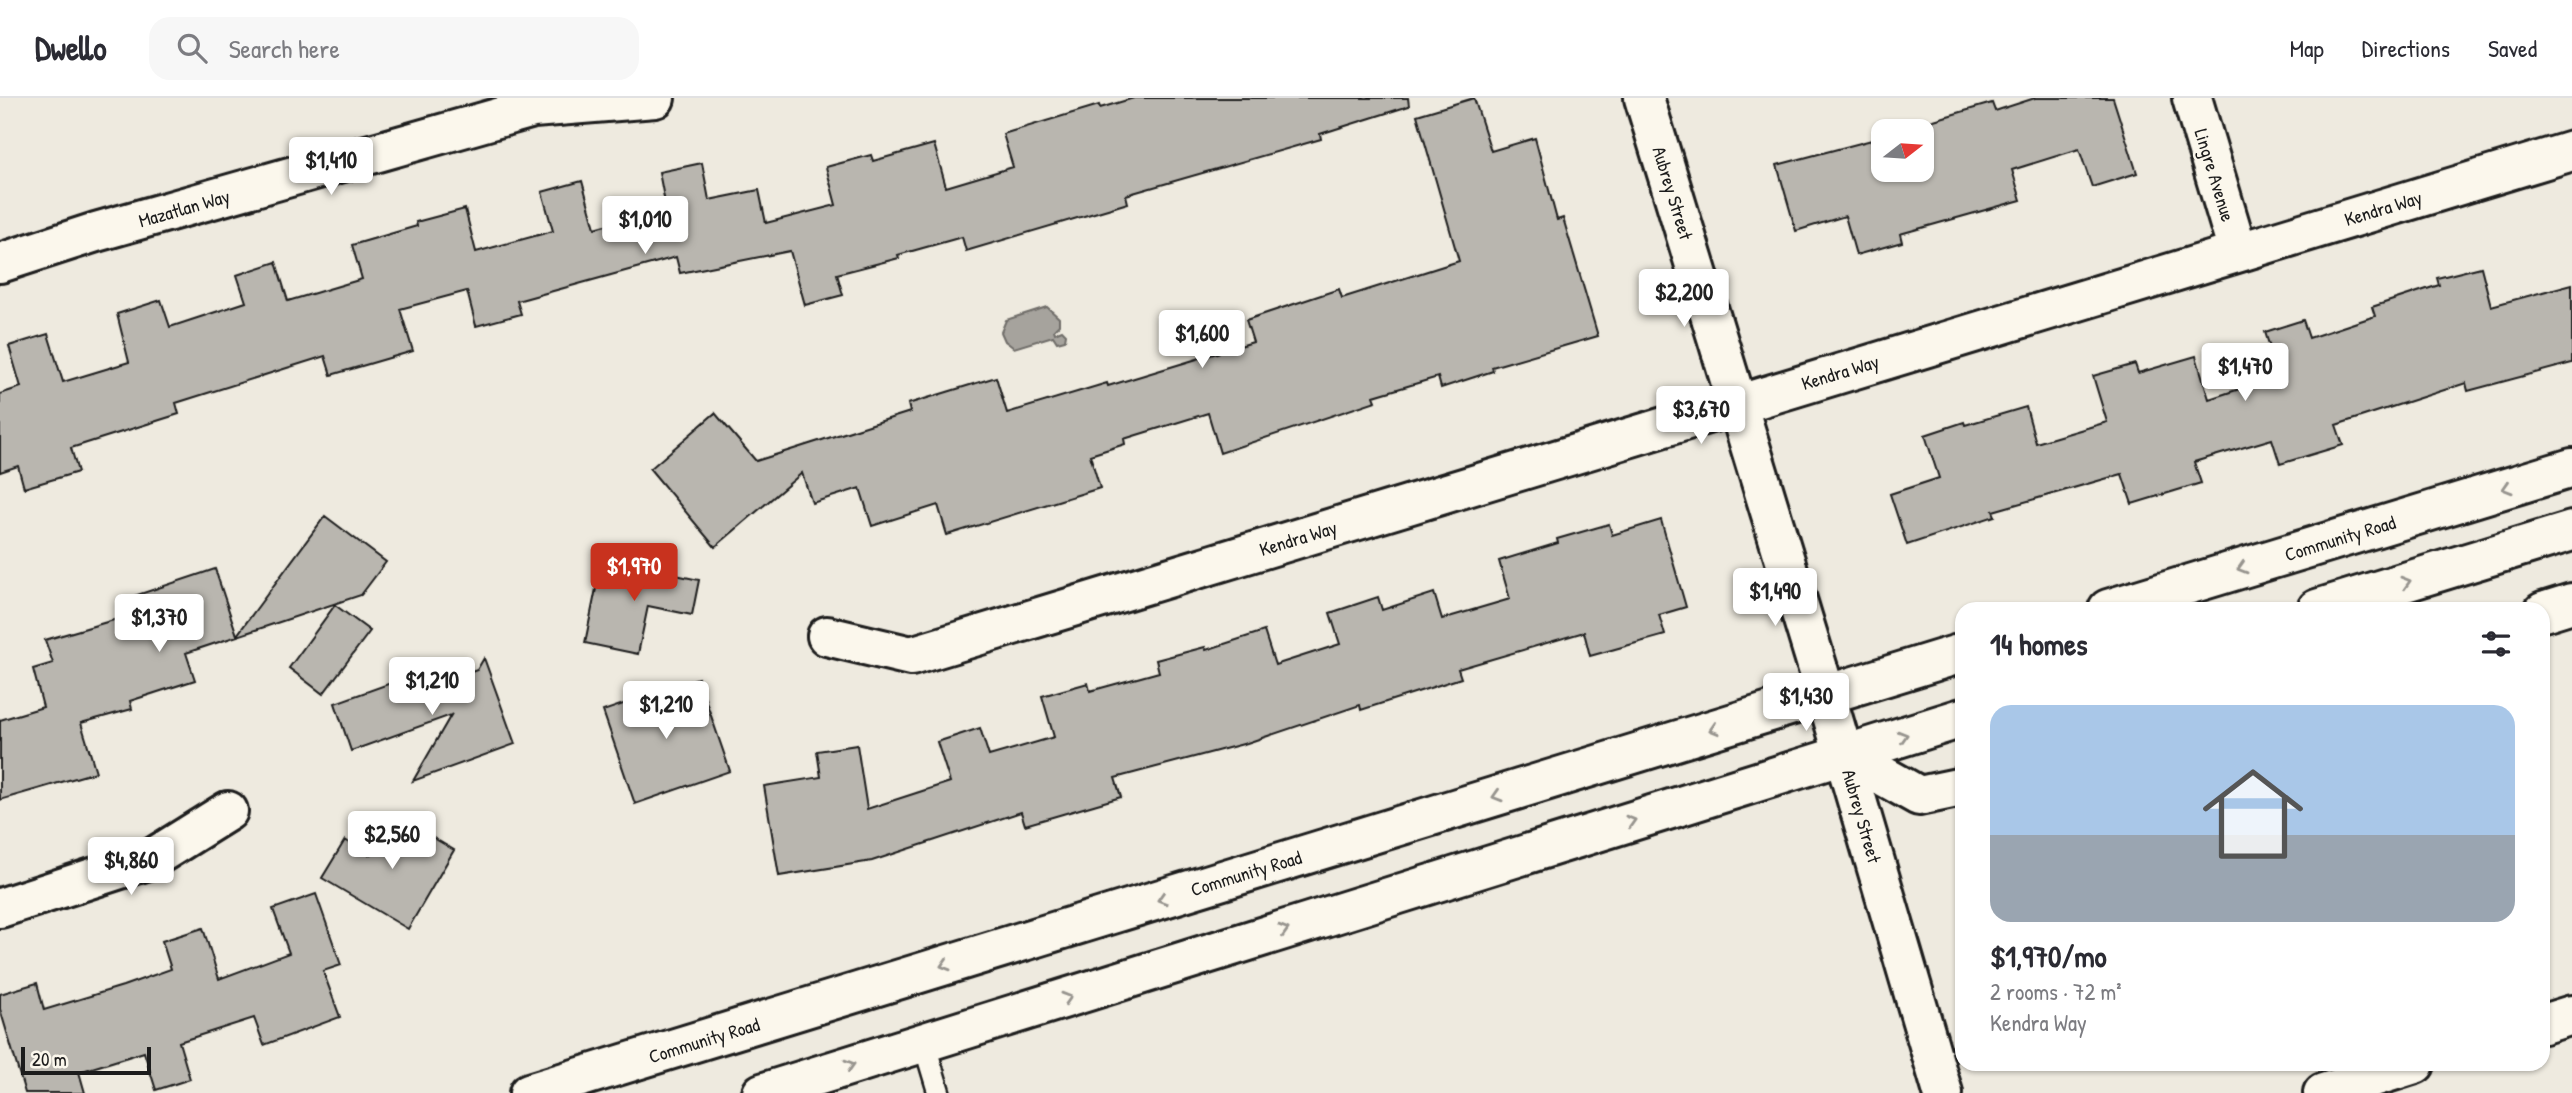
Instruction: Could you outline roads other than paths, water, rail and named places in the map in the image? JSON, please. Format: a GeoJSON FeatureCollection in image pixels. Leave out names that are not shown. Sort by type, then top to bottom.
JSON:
{"type":"FeatureCollection","features":[{"type":"Feature","properties":{"kind":"street","name":"Mazatlan Way"},"geometry":{"type":"LineString","coordinates":[[0,263],[96,232],[533,108],[655,98]]}},
{"type":"Feature","properties":{"kind":"street","name":"Aubrey Street"},"geometry":{"type":"LineString","coordinates":[[1644,98],[1844,754],[1943,1093]]}},
{"type":"Feature","properties":{"kind":"street","name":"Lingre Avenue"},"geometry":{"type":"LineString","coordinates":[[2192,98],[2238,252]]}},
{"type":"Feature","properties":{"kind":"street","name":"Kendra Way"},"geometry":{"type":"LineString","coordinates":[[827,636],[911,656],[2572,151]]}},
{"type":"Feature","properties":{"kind":"street","name":"Community Road"},"geometry":{"type":"LineString","coordinates":[[2131,602],[2572,468]]}},
{"type":"Feature","properties":{"kind":"street"},"geometry":{"type":"LineString","coordinates":[[2340,602],[2572,531]]}},
{"type":"Feature","properties":{"kind":"street"},"geometry":{"type":"LineString","coordinates":[[2550,610],[2572,603]]}},
{"type":"Feature","properties":{"kind":"street","name":"Community Road"},"geometry":{"type":"LineString","coordinates":[[529,1093],[1955,655]]}},
{"type":"Feature","properties":{"kind":"street"},"geometry":{"type":"LineString","coordinates":[[762,1093],[1955,720]]}},
{"type":"Feature","properties":{"kind":"street"},"geometry":{"type":"LineString","coordinates":[[1844,754],[1919,796],[1955,788]]}},
{"type":"Feature","properties":{"kind":"street"},"geometry":{"type":"LineString","coordinates":[[0,908],[151,859],[228,811]]}},
{"type":"Feature","properties":{"kind":"street"},"geometry":{"type":"LineString","coordinates":[[2550,1022],[2572,1015]]}},
{"type":"Feature","properties":{"kind":"street"},"geometry":{"type":"LineString","coordinates":[[2323,1093],[2394,1071]]}},
{"type":"Feature","properties":{"kind":"lane"},"geometry":{"type":"LineString","coordinates":[[924,1042],[939,1093]]}}]}
